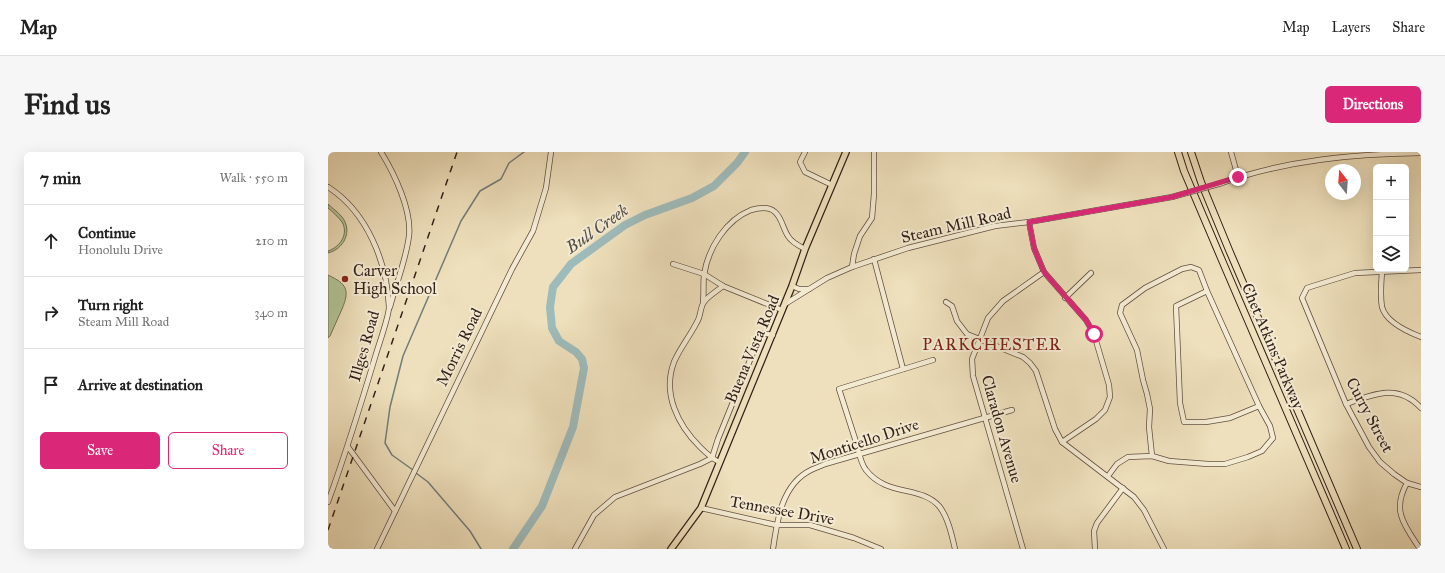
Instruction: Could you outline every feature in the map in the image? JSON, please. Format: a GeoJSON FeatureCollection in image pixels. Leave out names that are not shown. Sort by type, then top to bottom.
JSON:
{"type":"FeatureCollection","features":[{"type":"Feature","properties":{"kind":"highway","name":"Chet Atkins Parkway"},"geometry":{"type":"LineString","coordinates":[[1178,152],[1220,258],[1346,549]]}},
{"type":"Feature","properties":{"kind":"highway","name":"Chet Atkins Parkway"},"geometry":{"type":"LineString","coordinates":[[1191,152],[1201,182],[1229,250],[1357,549]]}},
{"type":"Feature","properties":{"kind":"main road","name":"Buena Vista Road"},"geometry":{"type":"LineString","coordinates":[[671,549],[701,508],[773,335],[805,249],[846,152]]}},
{"type":"Feature","properties":{"kind":"street"},"geometry":{"type":"LineString","coordinates":[[381,152],[391,167],[407,210],[409,234],[405,257],[389,309]]}},
{"type":"Feature","properties":{"kind":"street","name":"Morris Road"},"geometry":{"type":"LineString","coordinates":[[377,549],[512,269],[532,231],[546,188],[551,152]]}},
{"type":"Feature","properties":{"kind":"street"},"geometry":{"type":"LineString","coordinates":[[805,152],[800,162],[805,172],[832,185]]}},
{"type":"Feature","properties":{"kind":"street"},"geometry":{"type":"LineString","coordinates":[[852,267],[854,254],[860,236],[872,218],[874,194],[874,152]]}},
{"type":"Feature","properties":{"kind":"street"},"geometry":{"type":"LineString","coordinates":[[1231,152],[1238,177]]}},
{"type":"Feature","properties":{"kind":"street","name":"Steam Mill Road"},"geometry":{"type":"LineString","coordinates":[[785,304],[827,278],[852,267],[908,248],[995,226],[1029,222],[1172,197],[1238,177],[1299,162],[1367,155],[1421,153]]}},
{"type":"Feature","properties":{"kind":"street","name":"Illges Road"},"geometry":{"type":"LineString","coordinates":[[328,187],[352,208],[366,225],[384,270],[389,309],[348,447],[328,502]]}},
{"type":"Feature","properties":{"kind":"street"},"geometry":{"type":"LineString","coordinates":[[719,462],[712,458],[690,437],[679,420],[671,401],[671,381],[674,363],[682,346],[698,321],[704,302],[704,274],[710,252],[716,240],[735,219],[756,209],[765,208],[775,211],[788,237],[805,249]]}},
{"type":"Feature","properties":{"kind":"street"},"geometry":{"type":"LineString","coordinates":[[1029,222],[1034,248],[1044,272],[1065,298],[1086,320],[1094,334],[1109,385],[1110,398],[1104,410],[1096,419],[1062,442]]}},
{"type":"Feature","properties":{"kind":"street"},"geometry":{"type":"LineString","coordinates":[[874,259],[903,369]]}},
{"type":"Feature","properties":{"kind":"street"},"geometry":{"type":"LineString","coordinates":[[674,264],[704,274],[723,286],[782,310]]}},
{"type":"Feature","properties":{"kind":"street"},"geometry":{"type":"LineString","coordinates":[[1108,476],[1117,464],[1128,457],[1152,456],[1169,461],[1225,464],[1262,452],[1273,438],[1270,426],[1259,406],[1199,270],[1191,267],[1182,269],[1145,288],[1122,305],[1120,309],[1120,313],[1137,350],[1147,394],[1150,409],[1149,426],[1152,456]]}},
{"type":"Feature","properties":{"kind":"street","name":"Curry Street"},"geometry":{"type":"LineString","coordinates":[[1409,271],[1421,270]]}},
{"type":"Feature","properties":{"kind":"street","name":"Claradon Avenue"},"geometry":{"type":"LineString","coordinates":[[1023,549],[984,418],[973,376],[972,359],[988,318],[1003,301],[1044,272]]}},
{"type":"Feature","properties":{"kind":"street"},"geometry":{"type":"LineString","coordinates":[[1382,272],[1382,308],[1389,318],[1397,325],[1421,337]]}},
{"type":"Feature","properties":{"kind":"street","name":"Curry Street"},"geometry":{"type":"LineString","coordinates":[[1382,272],[1355,273],[1326,281],[1307,288],[1302,298],[1346,404],[1369,447],[1380,462],[1407,483],[1421,487]]}},
{"type":"Feature","properties":{"kind":"street"},"geometry":{"type":"LineString","coordinates":[[1065,298],[1091,273]]}},
{"type":"Feature","properties":{"kind":"street"},"geometry":{"type":"LineString","coordinates":[[704,302],[723,286]]}},
{"type":"Feature","properties":{"kind":"street"},"geometry":{"type":"LineString","coordinates":[[792,286],[799,289],[809,289]]}},
{"type":"Feature","properties":{"kind":"street"},"geometry":{"type":"LineString","coordinates":[[1207,291],[1176,306],[1180,403],[1184,422],[1206,422],[1230,418],[1259,406]]}},
{"type":"Feature","properties":{"kind":"street"},"geometry":{"type":"LineString","coordinates":[[946,302],[952,306],[957,321],[967,334],[1023,357],[1030,363],[1036,371],[1055,429],[1062,442],[1134,497],[1144,510],[1164,549]]}},
{"type":"Feature","properties":{"kind":"street"},"geometry":{"type":"LineString","coordinates":[[575,549],[594,516],[615,497],[712,458],[718,439],[761,333],[773,335]]}},
{"type":"Feature","properties":{"kind":"street"},"geometry":{"type":"LineString","coordinates":[[934,360],[839,389],[865,470],[878,482],[895,489],[933,500],[945,517],[955,549]]}},
{"type":"Feature","properties":{"kind":"street"},"geometry":{"type":"LineString","coordinates":[[1346,404],[1373,395],[1397,393],[1407,397],[1421,408]]}},
{"type":"Feature","properties":{"kind":"street","name":"Monticello Drive"},"geometry":{"type":"LineString","coordinates":[[773,549],[776,525],[785,496],[799,478],[810,470],[1012,410]]}},
{"type":"Feature","properties":{"kind":"street"},"geometry":{"type":"LineString","coordinates":[[348,447],[395,511]]}},
{"type":"Feature","properties":{"kind":"street"},"geometry":{"type":"LineString","coordinates":[[1407,483],[1401,494],[1399,505],[1407,531],[1420,549]]}},
{"type":"Feature","properties":{"kind":"street"},"geometry":{"type":"LineString","coordinates":[[1095,549],[1094,531],[1096,523],[1123,488]]}},
{"type":"Feature","properties":{"kind":"street","name":"Tennessee Drive"},"geometry":{"type":"LineString","coordinates":[[701,508],[776,525],[810,525],[854,538],[881,549]]}},
{"type":"Feature","properties":{"kind":"green space"},"geometry":{"type":"Polygon","coordinates":[[[328,204],[342,217],[347,228],[347,233],[342,244],[334,251],[328,253],[328,251],[342,240],[344,235],[344,227],[342,222],[328,208],[328,204]]]}},
{"type":"Feature","properties":{"kind":"green space"},"geometry":{"type":"Polygon","coordinates":[[[328,275],[343,285],[346,292],[346,297],[328,338],[328,275]]]}},
{"type":"Feature","properties":{"kind":"waterway"},"geometry":{"type":"LineString","coordinates":[[413,470],[392,455],[385,443],[390,407],[403,356],[461,221],[480,191],[501,179],[509,163],[524,152]]}},
{"type":"Feature","properties":{"kind":"waterway","name":"Bull Creek"},"geometry":{"type":"LineString","coordinates":[[513,549],[542,506],[573,427],[584,368],[582,359],[576,352],[559,341],[552,328],[550,307],[553,287],[571,264],[625,225],[645,215],[692,198],[714,186],[737,163],[745,152]]}},
{"type":"Feature","properties":{"kind":"waterway"},"geometry":{"type":"LineString","coordinates":[[416,473],[428,482],[470,531],[481,549]]}},
{"type":"Feature","properties":{"kind":"railway"},"geometry":{"type":"LineString","coordinates":[[328,530],[457,152]]}},
{"type":"Feature","properties":{"kind":"place","name":"Carver High School"},"geometry":{"type":"Point","coordinates":[345,279]}},
{"type":"Feature","properties":{"kind":"district","name":"PARKCHESTER"},"geometry":{"type":"Point","coordinates":[992,344]}},
{"type":"Feature","properties":{"kind":"route"},"geometry":{"type":"LineString","coordinates":[[1094,334],[1086,320],[1065,298],[1044,272],[1034,248],[1029,222],[1172,197],[1238,177]]}}]}
